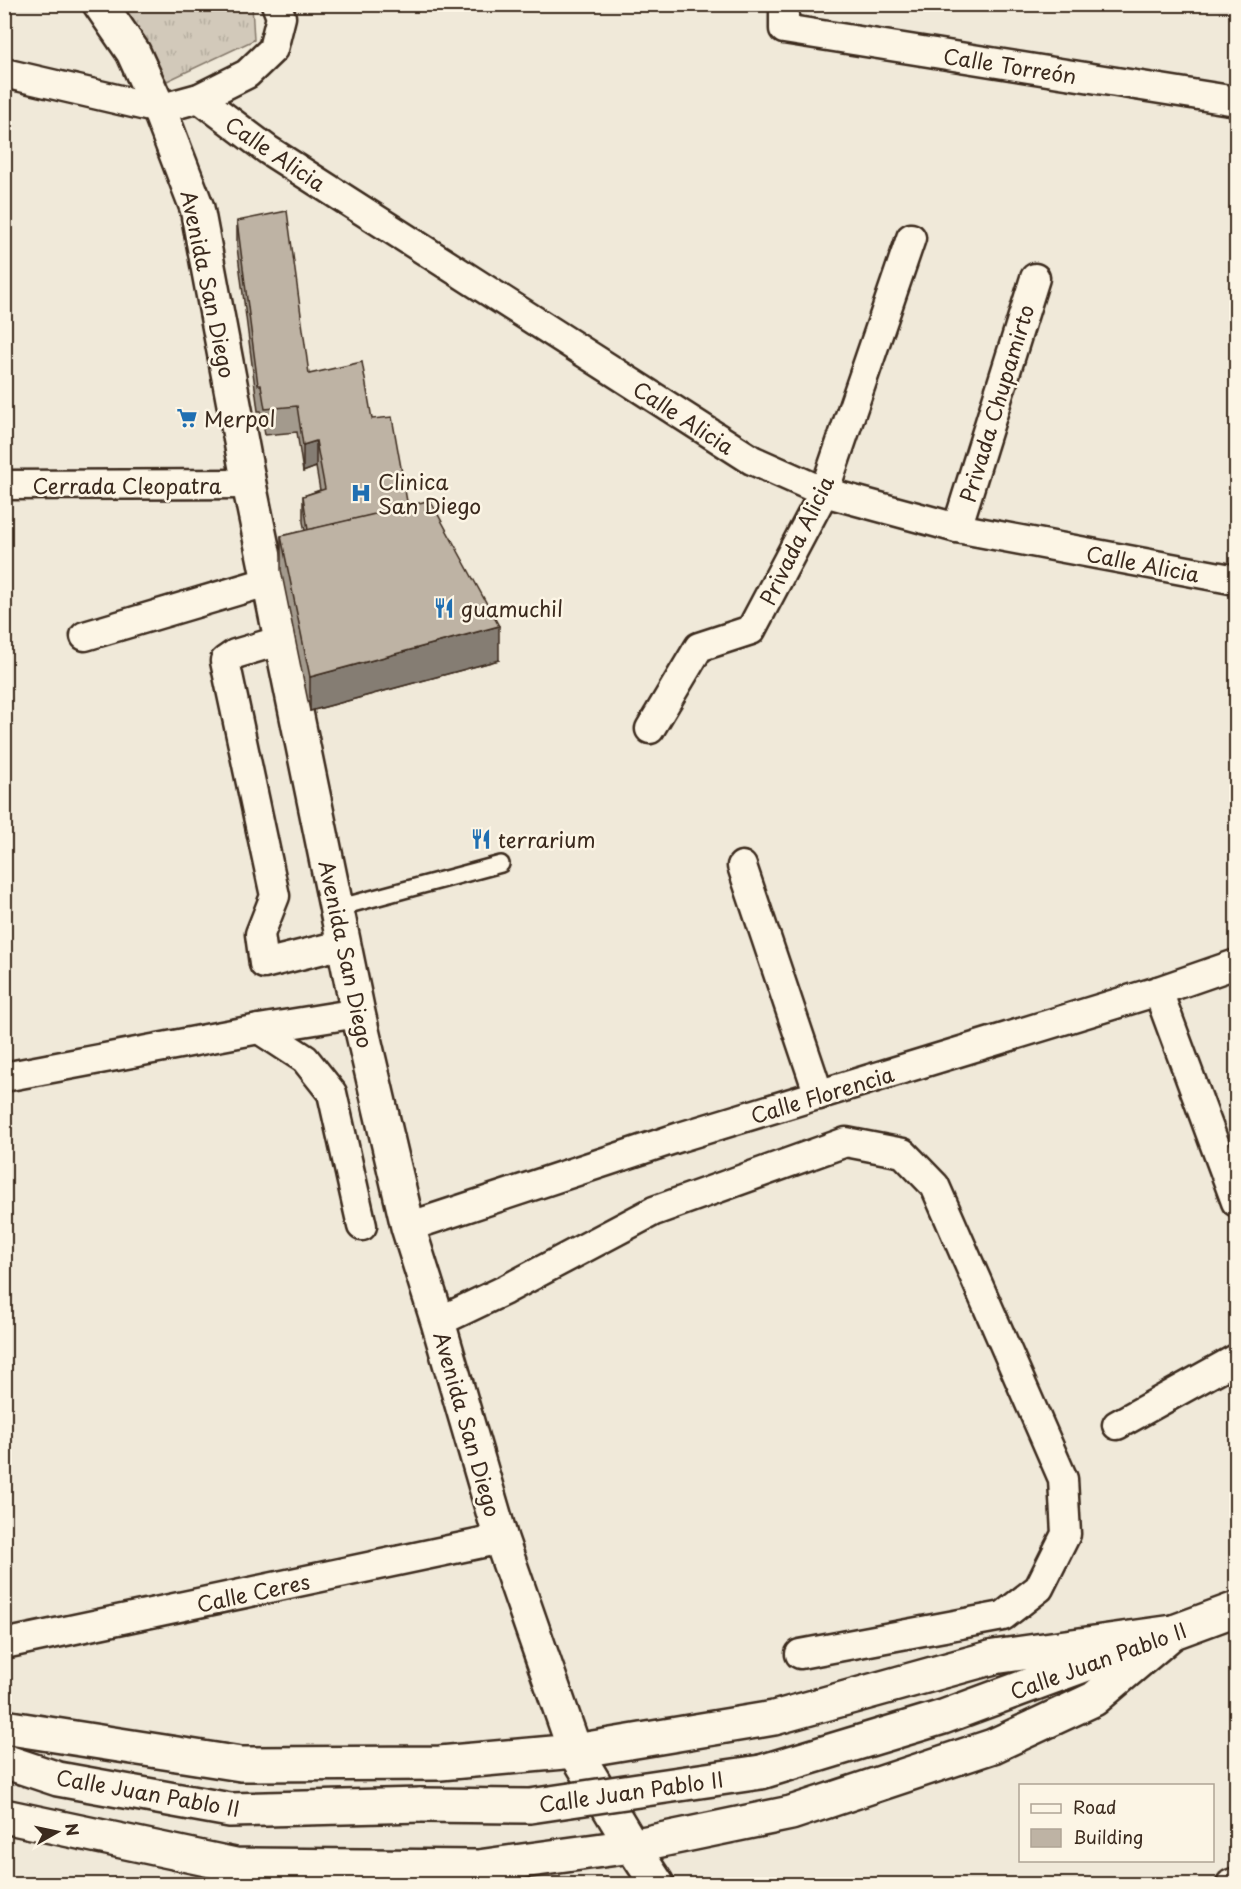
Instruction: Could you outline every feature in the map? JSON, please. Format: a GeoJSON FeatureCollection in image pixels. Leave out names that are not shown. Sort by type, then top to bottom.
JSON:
{"type":"FeatureCollection","features":[{"type":"Feature","properties":{"kind":"street","name":"Avenida San Diego"},"geometry":{"type":"LineString","coordinates":[[100,4],[133,52],[159,109],[197,208],[249,484],[358,1013],[408,1227],[501,1539],[575,1751],[657,1884]]}},
{"type":"Feature","properties":{"kind":"street"},"geometry":{"type":"LineString","coordinates":[[4,73],[159,109],[199,98],[247,74],[273,49],[281,17],[276,4]]}},
{"type":"Feature","properties":{"kind":"street","name":"Calle Torreón"},"geometry":{"type":"LineString","coordinates":[[784,17],[1236,101]]}},
{"type":"Feature","properties":{"kind":"street","name":"Calle Alicia"},"geometry":{"type":"LineString","coordinates":[[199,98],[268,150],[752,460],[824,492],[957,528],[1236,580]]}},
{"type":"Feature","properties":{"kind":"street","name":"Privada Alicia"},"geometry":{"type":"LineString","coordinates":[[650,729],[699,647],[751,630],[824,492],[911,238]]}},
{"type":"Feature","properties":{"kind":"street","name":"Privada Chupamirto"},"geometry":{"type":"LineString","coordinates":[[957,528],[1035,278]]}},
{"type":"Feature","properties":{"kind":"street","name":"Cerrada Cleopatra"},"geometry":{"type":"LineString","coordinates":[[4,485],[249,484]]}},
{"type":"Feature","properties":{"kind":"street"},"geometry":{"type":"LineString","coordinates":[[85,636],[270,581]]}},
{"type":"Feature","properties":{"kind":"street"},"geometry":{"type":"LineString","coordinates":[[282,640],[235,654],[225,661],[275,896],[260,934],[264,964],[344,944]]}},
{"type":"Feature","properties":{"kind":"street"},"geometry":{"type":"LineString","coordinates":[[742,866],[819,1095]]}},
{"type":"Feature","properties":{"kind":"street","name":"Calle Florencia"},"geometry":{"type":"LineString","coordinates":[[408,1227],[680,1137],[1158,991],[1236,964]]}},
{"type":"Feature","properties":{"kind":"street"},"geometry":{"type":"LineString","coordinates":[[1158,991],[1236,1202]]}},
{"type":"Feature","properties":{"kind":"street"},"geometry":{"type":"LineString","coordinates":[[4,1077],[259,1029],[358,1013]]}},
{"type":"Feature","properties":{"kind":"street"},"geometry":{"type":"LineString","coordinates":[[259,1029],[305,1059],[332,1094],[362,1226]]}},
{"type":"Feature","properties":{"kind":"street"},"geometry":{"type":"LineString","coordinates":[[438,1322],[505,1290],[654,1211],[846,1143],[903,1153],[935,1186],[1063,1479],[1066,1534],[1039,1588],[1003,1616],[800,1654]]}},
{"type":"Feature","properties":{"kind":"street"},"geometry":{"type":"LineString","coordinates":[[1117,1425],[1236,1359]]}},
{"type":"Feature","properties":{"kind":"street","name":"Calle Ceres"},"geometry":{"type":"LineString","coordinates":[[4,1644],[501,1539]]}},
{"type":"Feature","properties":{"kind":"street","name":"Calle Juan Pablo II"},"geometry":{"type":"LineString","coordinates":[[4,1761],[58,1779],[230,1810],[421,1805],[530,1806],[761,1772],[943,1717],[1236,1609]]}},
{"type":"Feature","properties":{"kind":"street"},"geometry":{"type":"LineString","coordinates":[[4,1727],[241,1764],[440,1763],[575,1751],[774,1718],[994,1657],[1173,1632]]}},
{"type":"Feature","properties":{"kind":"street"},"geometry":{"type":"LineString","coordinates":[[4,1816],[235,1865],[478,1867],[632,1846],[790,1813],[993,1746],[1094,1699],[1173,1632]]}},
{"type":"Feature","properties":{"kind":"street"},"geometry":{"type":"LineString","coordinates":[[1231,1884],[1236,1882]]}},
{"type":"Feature","properties":{"kind":"lane"},"geometry":{"type":"LineString","coordinates":[[337,908],[501,864]]}},
{"type":"Feature","properties":{"kind":"green space"},"geometry":{"type":"Polygon","coordinates":[[[117,5],[252,5],[254,40],[167,81],[117,5]]]}},
{"type":"Feature","properties":{"kind":"building"},"geometry":{"type":"Polygon","coordinates":[[[287,211],[309,374],[362,362],[372,419],[392,417],[408,507],[308,530],[303,496],[325,489],[316,441],[303,445],[297,406],[265,409],[261,385],[258,385],[237,221],[287,211]]]}},
{"type":"Feature","properties":{"kind":"building"},"geometry":{"type":"Polygon","coordinates":[[[430,500],[499,626],[310,677],[281,536],[430,500]]]}},
{"type":"Feature","properties":{"kind":"place","name":"Merpol"},"geometry":{"type":"Point","coordinates":[187,418]}},
{"type":"Feature","properties":{"kind":"place","name":"Clinica San Diego"},"geometry":{"type":"Point","coordinates":[361,493]}},
{"type":"Feature","properties":{"kind":"place","name":"guamuchil"},"geometry":{"type":"Point","coordinates":[444,608]}},
{"type":"Feature","properties":{"kind":"place","name":"terrarium"},"geometry":{"type":"Point","coordinates":[481,839]}}]}
